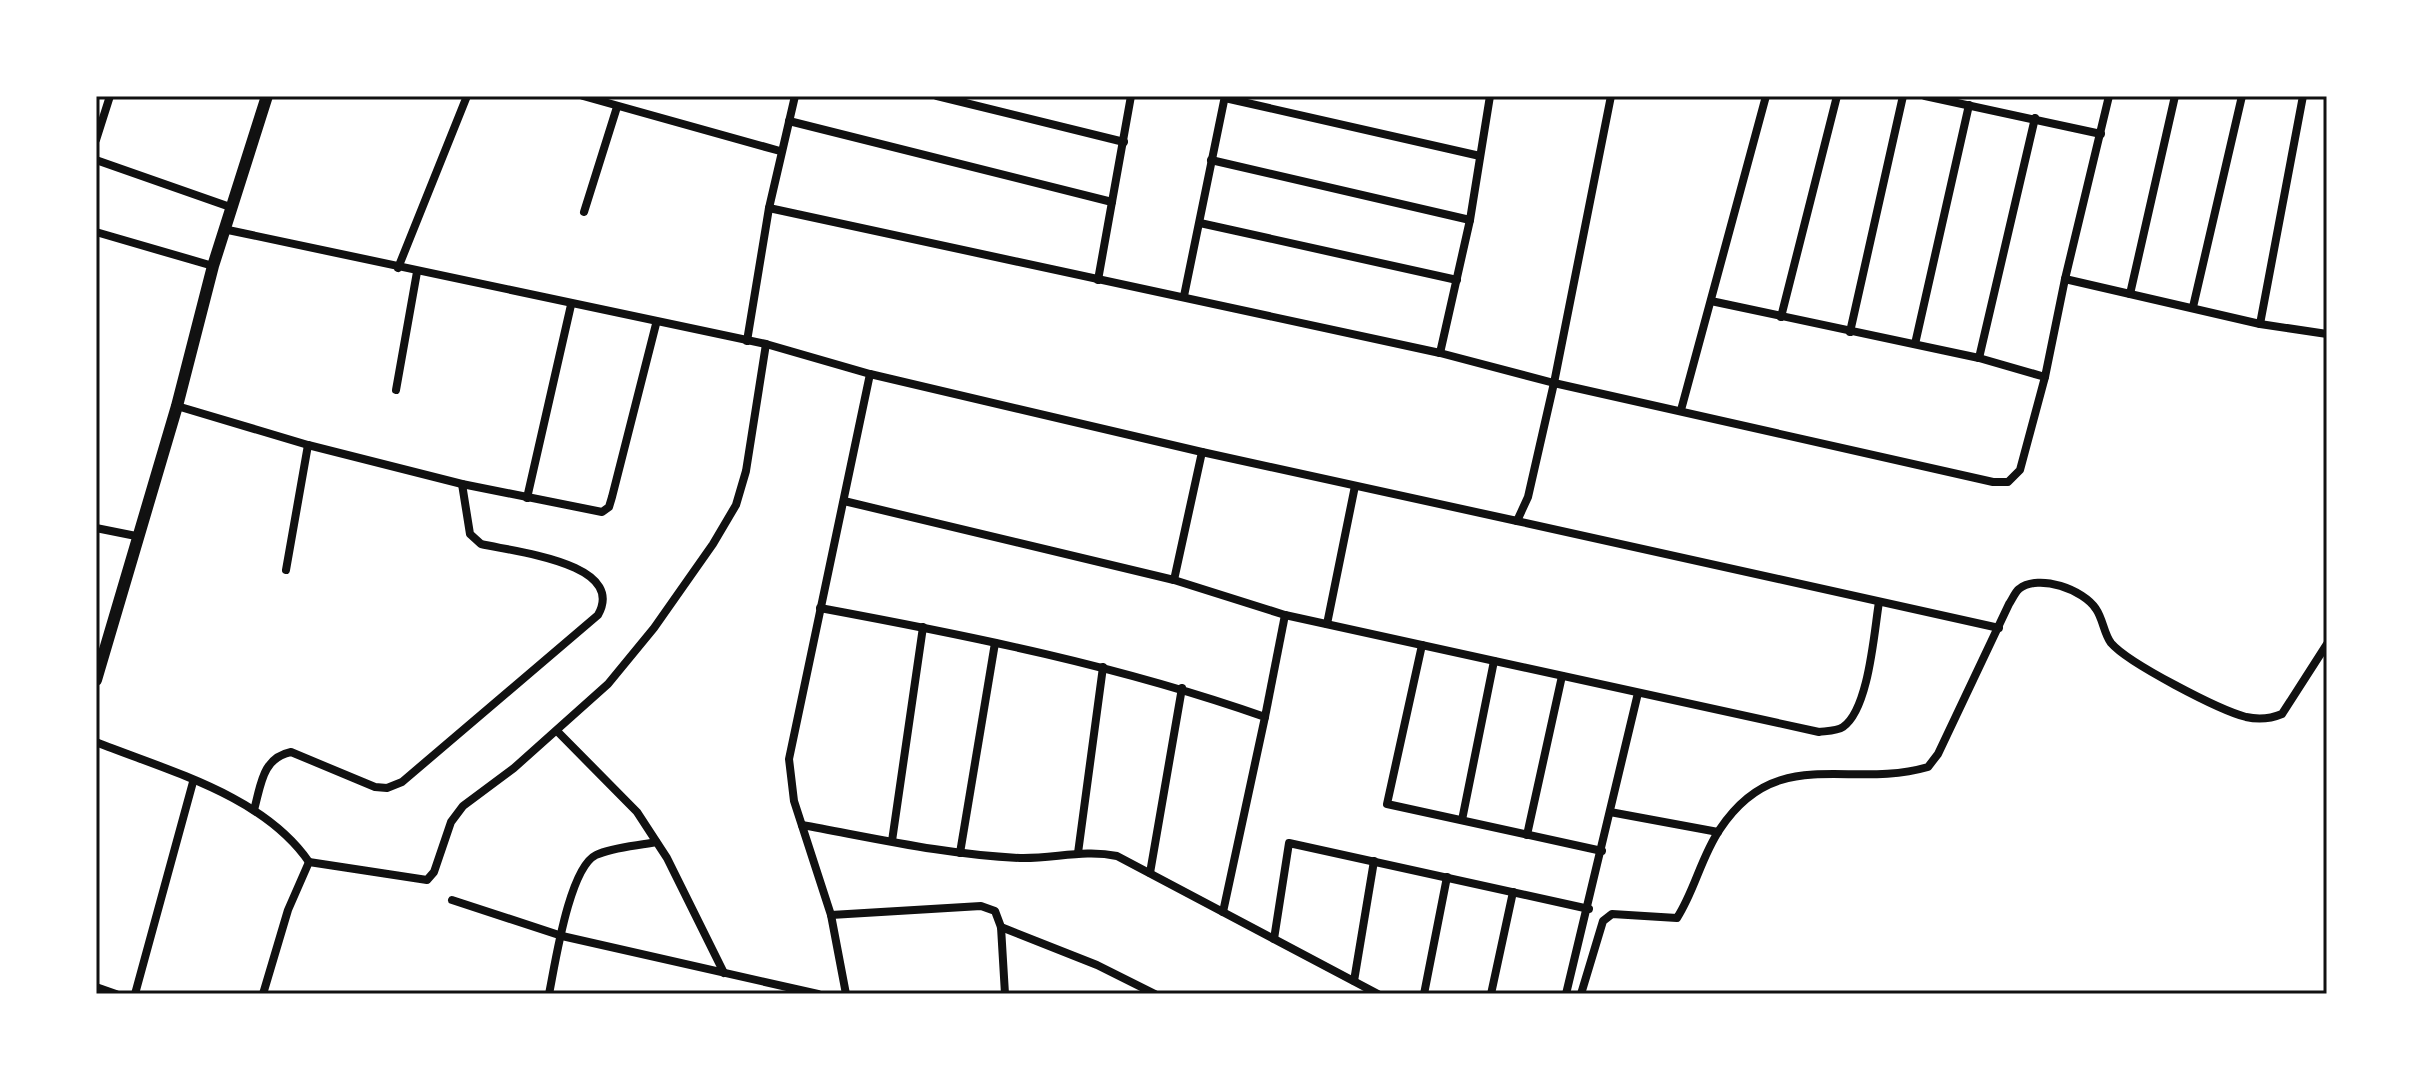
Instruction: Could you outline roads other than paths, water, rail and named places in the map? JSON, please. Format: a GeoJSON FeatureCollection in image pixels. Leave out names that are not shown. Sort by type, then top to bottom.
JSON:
{"type":"FeatureCollection","features":[{"type":"Feature","properties":{"kind":"street"},"geometry":{"type":"LineString","coordinates":[[96,140],[110,96]]}},
{"type":"Feature","properties":{"kind":"street"},"geometry":{"type":"LineString","coordinates":[[96,680],[136,536],[177,406],[213,266],[228,230],[267,96]]}},
{"type":"Feature","properties":{"kind":"street"},"geometry":{"type":"LineString","coordinates":[[398,268],[467,96]]}},
{"type":"Feature","properties":{"kind":"street"},"geometry":{"type":"LineString","coordinates":[[583,96],[780,151]]}},
{"type":"Feature","properties":{"kind":"street"},"geometry":{"type":"LineString","coordinates":[[747,341],[780,151],[795,96]]}},
{"type":"Feature","properties":{"kind":"street"},"geometry":{"type":"LineString","coordinates":[[937,96],[1124,142]]}},
{"type":"Feature","properties":{"kind":"street"},"geometry":{"type":"LineString","coordinates":[[1098,280],[1131,96]]}},
{"type":"Feature","properties":{"kind":"street"},"geometry":{"type":"LineString","coordinates":[[1440,353],[1470,220],[1490,96]]}},
{"type":"Feature","properties":{"kind":"street"},"geometry":{"type":"LineString","coordinates":[[1517,521],[1528,497],[1554,383],[1611,96]]}},
{"type":"Feature","properties":{"kind":"street"},"geometry":{"type":"LineString","coordinates":[[1681,410],[1766,96]]}},
{"type":"Feature","properties":{"kind":"street"},"geometry":{"type":"LineString","coordinates":[[1781,317],[1837,96]]}},
{"type":"Feature","properties":{"kind":"street"},"geometry":{"type":"LineString","coordinates":[[1850,332],[1903,96]]}},
{"type":"Feature","properties":{"kind":"street"},"geometry":{"type":"LineString","coordinates":[[1925,96],[2101,134]]}},
{"type":"Feature","properties":{"kind":"street"},"geometry":{"type":"LineString","coordinates":[[769,208],[1184,296],[1440,353],[1554,383],[1993,482],[2008,482],[2020,470],[2045,377],[2109,96]]}},
{"type":"Feature","properties":{"kind":"street"},"geometry":{"type":"LineString","coordinates":[[2130,294],[2175,96]]}},
{"type":"Feature","properties":{"kind":"street"},"geometry":{"type":"LineString","coordinates":[[2193,307],[2242,96]]}},
{"type":"Feature","properties":{"kind":"street"},"geometry":{"type":"LineString","coordinates":[[2260,324],[2303,96]]}},
{"type":"Feature","properties":{"kind":"street"},"geometry":{"type":"LineString","coordinates":[[1184,296],[1225,97],[1480,156]]}},
{"type":"Feature","properties":{"kind":"street"},"geometry":{"type":"LineString","coordinates":[[1915,344],[1969,105]]}},
{"type":"Feature","properties":{"kind":"street"},"geometry":{"type":"LineString","coordinates":[[584,212],[617,107]]}},
{"type":"Feature","properties":{"kind":"street"},"geometry":{"type":"LineString","coordinates":[[1979,358],[2035,118]]}},
{"type":"Feature","properties":{"kind":"street"},"geometry":{"type":"LineString","coordinates":[[789,121],[1112,202]]}},
{"type":"Feature","properties":{"kind":"street"},"geometry":{"type":"LineString","coordinates":[[96,160],[234,209]]}},
{"type":"Feature","properties":{"kind":"street"},"geometry":{"type":"LineString","coordinates":[[1211,160],[1470,220]]}},
{"type":"Feature","properties":{"kind":"street"},"geometry":{"type":"LineString","coordinates":[[1200,223],[1457,280]]}},
{"type":"Feature","properties":{"kind":"street"},"geometry":{"type":"LineString","coordinates":[[228,230],[656,324],[766,344],[870,374],[1202,452],[1999,628]]}},
{"type":"Feature","properties":{"kind":"street"},"geometry":{"type":"LineString","coordinates":[[96,232],[213,266]]}},
{"type":"Feature","properties":{"kind":"street"},"geometry":{"type":"LineString","coordinates":[[396,390],[417,272]]}},
{"type":"Feature","properties":{"kind":"street"},"geometry":{"type":"LineString","coordinates":[[2065,279],[2260,324],[2327,334]]}},
{"type":"Feature","properties":{"kind":"street"},"geometry":{"type":"LineString","coordinates":[[1711,301],[1979,358],[2045,377]]}},
{"type":"Feature","properties":{"kind":"street"},"geometry":{"type":"LineString","coordinates":[[527,498],[571,305]]}},
{"type":"Feature","properties":{"kind":"street"},"geometry":{"type":"LineString","coordinates":[[177,406],[308,445],[462,484],[602,512],[609,507],[656,324]]}},
{"type":"Feature","properties":{"kind":"street"},"geometry":{"type":"LineString","coordinates":[[96,742],[254,810],[279,827],[309,862],[427,880],[434,872],[451,822],[463,806],[557,731],[634,654],[727,521],[746,471],[766,344]]}},
{"type":"Feature","properties":{"kind":"street"},"geometry":{"type":"LineString","coordinates":[[846,994],[831,915],[790,781],[789,759],[870,374]]}},
{"type":"Feature","properties":{"kind":"street"},"geometry":{"type":"LineString","coordinates":[[286,570],[308,445]]}},
{"type":"Feature","properties":{"kind":"street"},"geometry":{"type":"LineString","coordinates":[[1174,580],[1202,452]]}},
{"type":"Feature","properties":{"kind":"street"},"geometry":{"type":"LineString","coordinates":[[254,810],[266,766],[280,754],[291,752],[375,787],[387,788],[402,782],[598,615],[605,602],[604,589],[595,577],[570,566],[481,544],[470,534],[462,484]]}},
{"type":"Feature","properties":{"kind":"street"},"geometry":{"type":"LineString","coordinates":[[1327,624],[1355,486]]}},
{"type":"Feature","properties":{"kind":"street"},"geometry":{"type":"LineString","coordinates":[[844,501],[1174,580],[1285,615],[1819,732],[1841,729],[1853,717],[1862,698],[1879,602]]}},
{"type":"Feature","properties":{"kind":"street"},"geometry":{"type":"LineString","coordinates":[[96,528],[136,536]]}},
{"type":"Feature","properties":{"kind":"street"},"geometry":{"type":"LineString","coordinates":[[1581,994],[1603,921],[1612,914],[1677,918],[1718,832],[1757,792],[1780,778],[1814,774],[1885,775],[1928,767],[2020,588],[2034,583],[2060,586],[2079,594],[2095,607],[2110,641],[2128,657],[2247,717],[2269,719],[2282,714],[2327,644]]}},
{"type":"Feature","properties":{"kind":"street"},"geometry":{"type":"LineString","coordinates":[[820,608],[923,627],[1103,667],[1182,688],[1265,717]]}},
{"type":"Feature","properties":{"kind":"street"},"geometry":{"type":"LineString","coordinates":[[1223,912],[1285,615]]}},
{"type":"Feature","properties":{"kind":"street"},"geometry":{"type":"LineString","coordinates":[[892,841],[923,627]]}},
{"type":"Feature","properties":{"kind":"street"},"geometry":{"type":"LineString","coordinates":[[960,853],[995,643]]}},
{"type":"Feature","properties":{"kind":"street"},"geometry":{"type":"LineString","coordinates":[[1422,645],[1387,804],[1602,851]]}},
{"type":"Feature","properties":{"kind":"street"},"geometry":{"type":"LineString","coordinates":[[1462,820],[1494,661]]}},
{"type":"Feature","properties":{"kind":"street"},"geometry":{"type":"LineString","coordinates":[[1078,853],[1103,667]]}},
{"type":"Feature","properties":{"kind":"street"},"geometry":{"type":"LineString","coordinates":[[1527,835],[1562,676]]}},
{"type":"Feature","properties":{"kind":"street"},"geometry":{"type":"LineString","coordinates":[[1150,873],[1182,688]]}},
{"type":"Feature","properties":{"kind":"street"},"geometry":{"type":"LineString","coordinates":[[1566,994],[1589,909],[1638,693]]}},
{"type":"Feature","properties":{"kind":"street"},"geometry":{"type":"LineString","coordinates":[[557,731],[621,794],[656,842],[704,927],[724,973]]}},
{"type":"Feature","properties":{"kind":"street"},"geometry":{"type":"LineString","coordinates":[[135,994],[193,782]]}},
{"type":"Feature","properties":{"kind":"street"},"geometry":{"type":"LineString","coordinates":[[1610,812],[1718,832]]}},
{"type":"Feature","properties":{"kind":"street"},"geometry":{"type":"LineString","coordinates":[[802,825],[960,853],[1044,858],[1078,853],[1117,856],[1378,994]]}},
{"type":"Feature","properties":{"kind":"street"},"geometry":{"type":"LineString","coordinates":[[549,994],[577,878],[586,863],[607,852],[656,842]]}},
{"type":"Feature","properties":{"kind":"street"},"geometry":{"type":"LineString","coordinates":[[1274,939],[1289,843],[1589,909]]}},
{"type":"Feature","properties":{"kind":"street"},"geometry":{"type":"LineString","coordinates":[[1354,981],[1374,861]]}},
{"type":"Feature","properties":{"kind":"street"},"geometry":{"type":"LineString","coordinates":[[263,994],[288,910],[309,862]]}},
{"type":"Feature","properties":{"kind":"street"},"geometry":{"type":"LineString","coordinates":[[1424,994],[1447,877]]}},
{"type":"Feature","properties":{"kind":"street"},"geometry":{"type":"LineString","coordinates":[[1491,994],[1513,892]]}},
{"type":"Feature","properties":{"kind":"street"},"geometry":{"type":"LineString","coordinates":[[452,900],[562,936],[818,994]]}},
{"type":"Feature","properties":{"kind":"street"},"geometry":{"type":"LineString","coordinates":[[831,915],[981,906],[995,911],[1001,927],[1005,994]]}},
{"type":"Feature","properties":{"kind":"street"},"geometry":{"type":"LineString","coordinates":[[1001,927],[1097,965],[1155,994]]}},
{"type":"Feature","properties":{"kind":"street"},"geometry":{"type":"LineString","coordinates":[[96,987],[116,994]]}}]}
